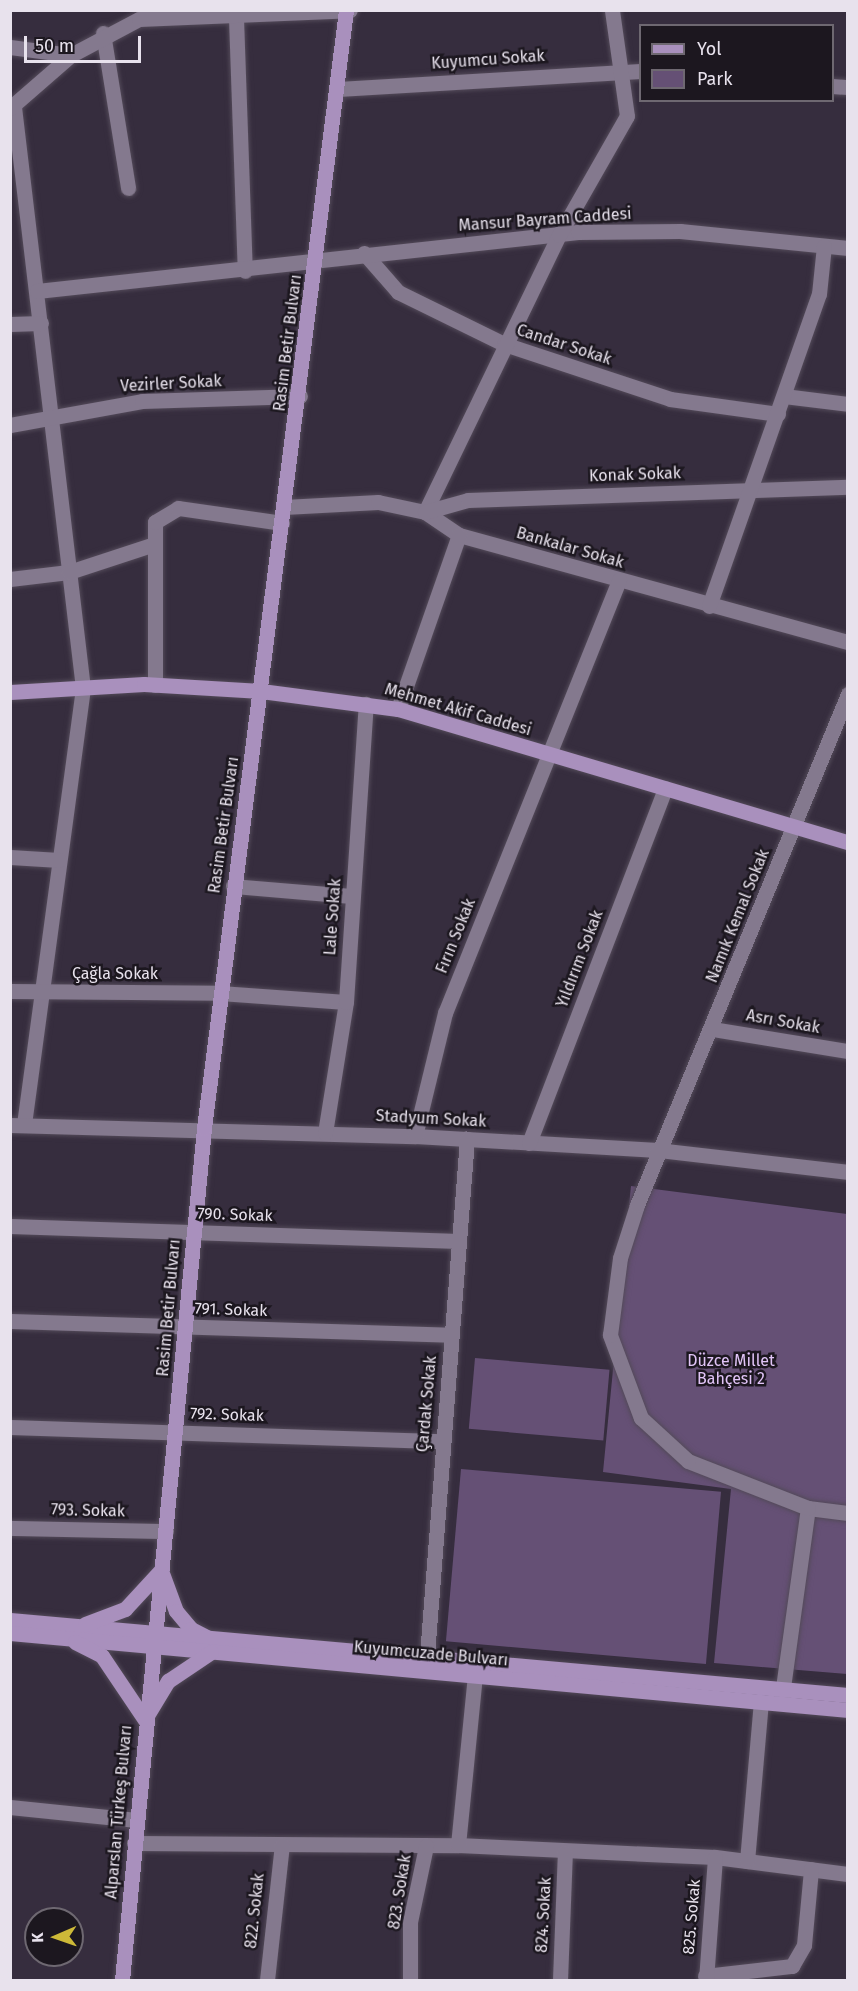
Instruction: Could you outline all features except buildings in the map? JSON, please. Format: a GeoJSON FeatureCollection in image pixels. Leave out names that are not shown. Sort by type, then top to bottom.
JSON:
{"type":"FeatureCollection","features":[{"type":"Feature","properties":{"kind":"main road","name":"Rasim Betir Bulvarı"},"geometry":{"type":"LineString","coordinates":[[153,1640],[166,1531],[204,1128],[220,993],[300,396],[347,12]]}},
{"type":"Feature","properties":{"kind":"main road","name":"Mehmet Akif Caddesi"},"geometry":{"type":"LineString","coordinates":[[10,692],[154,685],[261,691],[398,709],[848,842]]}},
{"type":"Feature","properties":{"kind":"main road"},"geometry":{"type":"LineString","coordinates":[[161,1570],[176,1611],[191,1629],[213,1646],[168,1681],[146,1720],[102,1656],[73,1632],[125,1609],[161,1570]]}},
{"type":"Feature","properties":{"kind":"main road","name":"Kuyumcuzade Bulvarı"},"geometry":{"type":"LineString","coordinates":[[10,1620],[73,1632],[426,1665],[761,1702],[782,1697],[848,1695]]}},
{"type":"Feature","properties":{"kind":"main road","name":"Kuyumcuzade Bulvarı"},"geometry":{"type":"LineString","coordinates":[[10,1633],[73,1632]]}},
{"type":"Feature","properties":{"kind":"main road","name":"Alparslan Türkeş Bulvarı"},"geometry":{"type":"LineString","coordinates":[[122,1980],[153,1640]]}},
{"type":"Feature","properties":{"kind":"main road","name":"Kuyumcuzade Bulvarı"},"geometry":{"type":"LineString","coordinates":[[475,1670],[782,1697],[848,1710]]}},
{"type":"Feature","properties":{"kind":"street"},"geometry":{"type":"LineString","coordinates":[[425,512],[504,344],[559,235],[627,116],[617,69],[612,10]]}},
{"type":"Feature","properties":{"kind":"street"},"geometry":{"type":"LineString","coordinates":[[17,1125],[42,991],[83,688],[37,291],[12,107],[71,55],[104,33],[139,19],[236,18],[347,12]]}},
{"type":"Feature","properties":{"kind":"street"},"geometry":{"type":"LineString","coordinates":[[236,18],[245,272]]}},
{"type":"Feature","properties":{"kind":"street"},"geometry":{"type":"LineString","coordinates":[[104,33],[128,189]]}},
{"type":"Feature","properties":{"kind":"street"},"geometry":{"type":"LineString","coordinates":[[10,47],[71,55]]}},
{"type":"Feature","properties":{"kind":"street","name":"Kuyumcu Sokak"},"geometry":{"type":"LineString","coordinates":[[338,89],[617,69],[639,71]]}},
{"type":"Feature","properties":{"kind":"street","name":"Mansur Bayram Caddesi"},"geometry":{"type":"LineString","coordinates":[[37,291],[245,272],[316,257],[559,235],[680,231],[848,248]]}},
{"type":"Feature","properties":{"kind":"street"},"geometry":{"type":"LineString","coordinates":[[709,606],[819,294],[824,246]]}},
{"type":"Feature","properties":{"kind":"street","name":"Candar Sokak"},"geometry":{"type":"LineString","coordinates":[[364,252],[398,292],[504,344],[670,399],[778,414]]}},
{"type":"Feature","properties":{"kind":"street"},"geometry":{"type":"LineString","coordinates":[[10,324],[40,323]]}},
{"type":"Feature","properties":{"kind":"street","name":"Vezirler Sokak"},"geometry":{"type":"LineString","coordinates":[[10,425],[51,414],[142,401],[300,396]]}},
{"type":"Feature","properties":{"kind":"street"},"geometry":{"type":"LineString","coordinates":[[784,396],[848,404]]}},
{"type":"Feature","properties":{"kind":"street","name":"Konak Sokak"},"geometry":{"type":"LineString","coordinates":[[425,512],[468,500],[848,486]]}},
{"type":"Feature","properties":{"kind":"street","name":"Bankalar Sokak"},"geometry":{"type":"LineString","coordinates":[[284,507],[378,502],[425,512],[459,536],[709,606],[848,642]]}},
{"type":"Feature","properties":{"kind":"street"},"geometry":{"type":"LineString","coordinates":[[154,685],[151,545],[154,522],[178,508],[282,523]]}},
{"type":"Feature","properties":{"kind":"street"},"geometry":{"type":"LineString","coordinates":[[398,709],[459,536]]}},
{"type":"Feature","properties":{"kind":"street"},"geometry":{"type":"LineString","coordinates":[[10,579],[69,572],[151,545]]}},
{"type":"Feature","properties":{"kind":"street","name":"Fırın Sokak"},"geometry":{"type":"LineString","coordinates":[[415,1136],[445,1013],[619,580]]}},
{"type":"Feature","properties":{"kind":"street","name":"Namık Kemal Sokak"},"geometry":{"type":"LineString","coordinates":[[848,694],[713,1029],[658,1150],[620,1258],[610,1335],[640,1418],[688,1461],[808,1508],[848,1513]]}},
{"type":"Feature","properties":{"kind":"street","name":"Lale Sokak"},"geometry":{"type":"LineString","coordinates":[[325,1132],[346,1002],[366,704]]}},
{"type":"Feature","properties":{"kind":"street","name":"Yıldırım Sokak"},"geometry":{"type":"LineString","coordinates":[[529,1143],[664,788]]}},
{"type":"Feature","properties":{"kind":"street"},"geometry":{"type":"LineString","coordinates":[[10,857],[59,860]]}},
{"type":"Feature","properties":{"kind":"street"},"geometry":{"type":"LineString","coordinates":[[233,886],[353,896]]}},
{"type":"Feature","properties":{"kind":"street","name":"Çağla Sokak"},"geometry":{"type":"LineString","coordinates":[[10,991],[220,993],[346,1002]]}},
{"type":"Feature","properties":{"kind":"street","name":"Asrı Sokak"},"geometry":{"type":"LineString","coordinates":[[713,1029],[848,1052]]}},
{"type":"Feature","properties":{"kind":"street","name":"Stadyum Sokak"},"geometry":{"type":"LineString","coordinates":[[17,1125],[204,1128],[415,1136],[658,1150],[848,1172]]}},
{"type":"Feature","properties":{"kind":"street","name":"Çardak Sokak"},"geometry":{"type":"LineString","coordinates":[[426,1665],[467,1139]]}},
{"type":"Feature","properties":{"kind":"street","name":"790. Sokak"},"geometry":{"type":"LineString","coordinates":[[10,1226],[459,1241]]}},
{"type":"Feature","properties":{"kind":"street","name":"791. Sokak"},"geometry":{"type":"LineString","coordinates":[[10,1321],[451,1335]]}},
{"type":"Feature","properties":{"kind":"street","name":"792. Sokak"},"geometry":{"type":"LineString","coordinates":[[10,1426],[442,1441]]}},
{"type":"Feature","properties":{"kind":"street"},"geometry":{"type":"LineString","coordinates":[[782,1697],[808,1508]]}},
{"type":"Feature","properties":{"kind":"street","name":"793. Sokak"},"geometry":{"type":"LineString","coordinates":[[10,1528],[166,1531]]}},
{"type":"Feature","properties":{"kind":"street"},"geometry":{"type":"LineString","coordinates":[[458,1845],[475,1670]]}},
{"type":"Feature","properties":{"kind":"street"},"geometry":{"type":"LineString","coordinates":[[747,1861],[761,1702]]}},
{"type":"Feature","properties":{"kind":"street"},"geometry":{"type":"LineString","coordinates":[[10,1807],[136,1820]]}},
{"type":"Feature","properties":{"kind":"street"},"geometry":{"type":"LineString","coordinates":[[134,1843],[458,1845],[565,1852],[715,1857],[848,1874]]}},
{"type":"Feature","properties":{"kind":"street","name":"822. Sokak"},"geometry":{"type":"LineString","coordinates":[[267,1980],[282,1845]]}},
{"type":"Feature","properties":{"kind":"street","name":"823. Sokak"},"geometry":{"type":"LineString","coordinates":[[410,1980],[410,1922],[426,1846]]}},
{"type":"Feature","properties":{"kind":"street","name":"824. Sokak"},"geometry":{"type":"LineString","coordinates":[[560,1980],[565,1852]]}},
{"type":"Feature","properties":{"kind":"street","name":"825. Sokak"},"geometry":{"type":"LineString","coordinates":[[705,1978],[715,1857]]}},
{"type":"Feature","properties":{"kind":"street"},"geometry":{"type":"LineString","coordinates":[[705,1978],[792,1966],[804,1945],[811,1869]]}},
{"type":"Feature","properties":{"kind":"green space","name":"Düzce Millet Bahçesi 2"},"geometry":{"type":"Polygon","coordinates":[[[631,1186],[847,1214],[847,1674],[714,1663],[731,1489],[603,1472],[631,1186]]]}},
{"type":"Feature","properties":{"kind":"green space"},"geometry":{"type":"Polygon","coordinates":[[[475,1358],[609,1370],[603,1440],[469,1429],[475,1358]]]}},
{"type":"Feature","properties":{"kind":"green space"},"geometry":{"type":"Polygon","coordinates":[[[461,1469],[721,1492],[706,1664],[446,1641],[461,1469]]]}}]}
